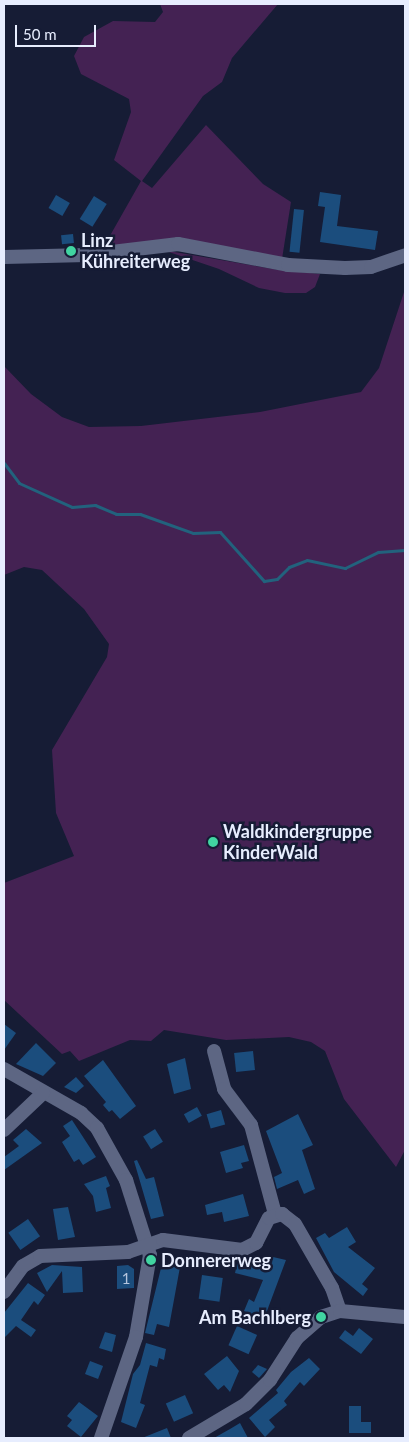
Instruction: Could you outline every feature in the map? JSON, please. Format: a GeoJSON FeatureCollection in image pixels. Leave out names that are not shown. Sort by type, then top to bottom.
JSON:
{"type":"FeatureCollection","features":[{"type":"Feature","properties":{"kind":"street"},"geometry":{"type":"LineString","coordinates":[[4,257],[87,255],[178,244],[288,265],[345,268],[371,267],[405,255]]}},
{"type":"Feature","properties":{"kind":"street"},"geometry":{"type":"LineString","coordinates":[[4,1292],[23,1266],[40,1256],[128,1252],[146,1244],[163,1240],[242,1250],[256,1243],[275,1214],[251,1125],[224,1089],[214,1051]]}},
{"type":"Feature","properties":{"kind":"street"},"geometry":{"type":"LineString","coordinates":[[4,1069],[86,1116],[104,1136],[126,1180],[151,1260],[139,1326],[101,1438]]}},
{"type":"Feature","properties":{"kind":"street"},"geometry":{"type":"LineString","coordinates":[[4,1130],[42,1092]]}},
{"type":"Feature","properties":{"kind":"street"},"geometry":{"type":"LineString","coordinates":[[275,1214],[289,1217],[295,1224],[332,1288],[340,1311]]}},
{"type":"Feature","properties":{"kind":"street"},"geometry":{"type":"LineString","coordinates":[[189,1438],[246,1404],[270,1380],[308,1326],[321,1317],[340,1311],[405,1317]]}},
{"type":"Feature","properties":{"kind":"shaded area"},"geometry":{"type":"Polygon","coordinates":[[[160,4],[278,4],[232,58],[222,82],[203,96],[142,181],[152,188],[206,125],[263,184],[291,202],[282,259],[176,238],[103,248],[141,181],[114,160],[131,112],[129,99],[81,74],[74,56],[84,37],[113,21],[155,22],[163,12],[160,4]]]}},
{"type":"Feature","properties":{"kind":"shaded area"},"geometry":{"type":"Polygon","coordinates":[[[163,250],[279,270],[320,274],[315,287],[306,293],[285,293],[259,288],[219,269],[163,250]]]}},
{"type":"Feature","properties":{"kind":"shaded area"},"geometry":{"type":"Polygon","coordinates":[[[405,289],[405,1150],[396,1167],[344,1099],[325,1051],[311,1042],[289,1037],[226,1040],[164,1030],[151,1041],[130,1040],[79,1061],[70,1051],[62,1054],[4,1000],[4,883],[74,856],[56,813],[52,750],[107,657],[109,644],[84,609],[42,570],[24,567],[4,575],[4,366],[31,394],[62,417],[89,427],[141,426],[260,412],[361,392],[379,368],[405,289]]]}},
{"type":"Feature","properties":{"kind":"building"},"geometry":{"type":"Polygon","coordinates":[[[320,192],[341,195],[337,226],[378,231],[375,250],[320,242],[325,207],[318,206],[320,192]]]}},
{"type":"Feature","properties":{"kind":"building"},"geometry":{"type":"Polygon","coordinates":[[[56,195],[70,203],[62,216],[48,208],[56,195]]]}},
{"type":"Feature","properties":{"kind":"building"},"geometry":{"type":"Polygon","coordinates":[[[94,196],[107,204],[92,227],[80,219],[94,196]]]}},
{"type":"Feature","properties":{"kind":"building"},"geometry":{"type":"Polygon","coordinates":[[[294,209],[304,210],[299,253],[290,252],[294,209]]]}},
{"type":"Feature","properties":{"kind":"building"},"geometry":{"type":"Polygon","coordinates":[[[73,234],[74,243],[62,244],[61,235],[73,234]]]}},
{"type":"Feature","properties":{"kind":"building"},"geometry":{"type":"Polygon","coordinates":[[[4,1024],[16,1033],[4,1050],[4,1024]]]}},
{"type":"Feature","properties":{"kind":"building"},"geometry":{"type":"Polygon","coordinates":[[[36,1043],[56,1063],[43,1076],[16,1064],[36,1043]]]}},
{"type":"Feature","properties":{"kind":"building"},"geometry":{"type":"Polygon","coordinates":[[[253,1051],[255,1070],[236,1072],[234,1053],[253,1051]]]}},
{"type":"Feature","properties":{"kind":"building"},"geometry":{"type":"Polygon","coordinates":[[[185,1058],[191,1089],[174,1094],[167,1064],[185,1058]]]}},
{"type":"Feature","properties":{"kind":"building"},"geometry":{"type":"Polygon","coordinates":[[[103,1060],[136,1106],[120,1119],[112,1110],[109,1112],[103,1105],[106,1102],[84,1076],[103,1060]]]}},
{"type":"Feature","properties":{"kind":"building"},"geometry":{"type":"Polygon","coordinates":[[[76,1077],[84,1086],[76,1093],[64,1087],[76,1077]]]}},
{"type":"Feature","properties":{"kind":"building"},"geometry":{"type":"Polygon","coordinates":[[[197,1107],[202,1116],[189,1123],[184,1114],[197,1107]]]}},
{"type":"Feature","properties":{"kind":"building"},"geometry":{"type":"Polygon","coordinates":[[[221,1110],[225,1124],[211,1129],[207,1114],[221,1110]]]}},
{"type":"Feature","properties":{"kind":"building"},"geometry":{"type":"Polygon","coordinates":[[[298,1114],[313,1145],[302,1150],[315,1189],[304,1194],[298,1180],[277,1189],[274,1177],[282,1173],[266,1131],[298,1114]]]}},
{"type":"Feature","properties":{"kind":"building"},"geometry":{"type":"Polygon","coordinates":[[[72,1120],[96,1157],[83,1165],[79,1159],[74,1162],[62,1142],[70,1136],[63,1126],[72,1120]]]}},
{"type":"Feature","properties":{"kind":"building"},"geometry":{"type":"Polygon","coordinates":[[[26,1129],[42,1143],[4,1170],[4,1157],[19,1146],[13,1140],[26,1129]]]}},
{"type":"Feature","properties":{"kind":"building"},"geometry":{"type":"Polygon","coordinates":[[[155,1129],[163,1142],[151,1149],[143,1136],[155,1129]]]}},
{"type":"Feature","properties":{"kind":"building"},"geometry":{"type":"Polygon","coordinates":[[[244,1145],[249,1161],[241,1163],[243,1168],[226,1173],[220,1152],[244,1145]]]}},
{"type":"Feature","properties":{"kind":"building"},"geometry":{"type":"Polygon","coordinates":[[[137,1160],[146,1179],[154,1177],[164,1216],[151,1219],[134,1161],[137,1160]]]}},
{"type":"Feature","properties":{"kind":"building"},"geometry":{"type":"Polygon","coordinates":[[[106,1176],[110,1186],[106,1188],[111,1208],[96,1212],[93,1196],[84,1184],[106,1176]]]}},
{"type":"Feature","properties":{"kind":"building"},"geometry":{"type":"Polygon","coordinates":[[[243,1194],[249,1216],[224,1222],[222,1212],[207,1215],[205,1205],[243,1194]]]}},
{"type":"Feature","properties":{"kind":"building"},"geometry":{"type":"Polygon","coordinates":[[[68,1207],[75,1237],[58,1240],[53,1209],[68,1207]]]}},
{"type":"Feature","properties":{"kind":"building"},"geometry":{"type":"Polygon","coordinates":[[[28,1219],[40,1236],[20,1250],[8,1233],[28,1219]]]}},
{"type":"Feature","properties":{"kind":"building"},"geometry":{"type":"Polygon","coordinates":[[[347,1227],[356,1242],[348,1247],[375,1268],[362,1284],[368,1289],[363,1296],[334,1272],[316,1238],[325,1233],[329,1238],[347,1227]]]}},
{"type":"Feature","properties":{"kind":"building"},"geometry":{"type":"Polygon","coordinates":[[[249,1256],[272,1263],[273,1257],[286,1260],[264,1319],[244,1311],[249,1299],[254,1302],[263,1280],[235,1273],[238,1260],[244,1261],[249,1256]]]}},
{"type":"Feature","properties":{"kind":"building"},"geometry":{"type":"Polygon","coordinates":[[[162,1264],[180,1267],[169,1327],[157,1324],[154,1335],[145,1333],[162,1264]]]}},
{"type":"Feature","properties":{"kind":"building"},"geometry":{"type":"Polygon","coordinates":[[[52,1265],[82,1267],[83,1292],[63,1293],[62,1271],[47,1292],[37,1273],[52,1265]]]}},
{"type":"Feature","properties":{"kind":"building"},"geometry":{"type":"Polygon","coordinates":[[[128,1265],[134,1269],[134,1288],[117,1289],[117,1266],[128,1265]]]}},
{"type":"Feature","properties":{"kind":"building"},"geometry":{"type":"Polygon","coordinates":[[[202,1275],[223,1278],[219,1302],[199,1299],[202,1275]]]}},
{"type":"Feature","properties":{"kind":"building"},"geometry":{"type":"Polygon","coordinates":[[[28,1283],[45,1295],[38,1305],[34,1301],[21,1320],[36,1330],[31,1337],[16,1326],[4,1338],[4,1313],[28,1283]]]}},
{"type":"Feature","properties":{"kind":"building"},"geometry":{"type":"Polygon","coordinates":[[[237,1326],[257,1335],[249,1354],[228,1345],[237,1326]]]}},
{"type":"Feature","properties":{"kind":"building"},"geometry":{"type":"Polygon","coordinates":[[[359,1328],[373,1339],[361,1354],[339,1338],[345,1330],[353,1336],[359,1328]]]}},
{"type":"Feature","properties":{"kind":"building"},"geometry":{"type":"Polygon","coordinates":[[[105,1332],[116,1335],[112,1352],[99,1348],[105,1332]]]}},
{"type":"Feature","properties":{"kind":"building"},"geometry":{"type":"Polygon","coordinates":[[[146,1343],[166,1349],[164,1360],[159,1358],[157,1367],[150,1365],[140,1403],[145,1405],[136,1428],[121,1422],[133,1374],[140,1365],[146,1343]]]}},
{"type":"Feature","properties":{"kind":"building"},"geometry":{"type":"Polygon","coordinates":[[[227,1356],[239,1371],[230,1392],[224,1385],[218,1390],[204,1374],[227,1356]]]}},
{"type":"Feature","properties":{"kind":"building"},"geometry":{"type":"Polygon","coordinates":[[[309,1358],[320,1369],[304,1386],[300,1382],[284,1401],[287,1405],[269,1420],[275,1427],[265,1437],[249,1418],[278,1393],[276,1390],[291,1372],[309,1358]]]}},
{"type":"Feature","properties":{"kind":"building"},"geometry":{"type":"Polygon","coordinates":[[[90,1361],[103,1366],[98,1379],[85,1374],[90,1361]]]}},
{"type":"Feature","properties":{"kind":"building"},"geometry":{"type":"Polygon","coordinates":[[[258,1365],[267,1369],[259,1378],[252,1372],[258,1365]]]}},
{"type":"Feature","properties":{"kind":"building"},"geometry":{"type":"Polygon","coordinates":[[[185,1395],[193,1413],[174,1422],[166,1404],[185,1395]]]}},
{"type":"Feature","properties":{"kind":"building"},"geometry":{"type":"Polygon","coordinates":[[[79,1402],[98,1416],[81,1437],[67,1426],[72,1420],[67,1416],[79,1402]]]}},
{"type":"Feature","properties":{"kind":"building"},"geometry":{"type":"Polygon","coordinates":[[[349,1406],[361,1406],[361,1422],[371,1422],[371,1433],[349,1433],[349,1406]]]}},
{"type":"Feature","properties":{"kind":"building"},"geometry":{"type":"Polygon","coordinates":[[[240,1423],[248,1438],[214,1438],[230,1429],[240,1423]]]}},
{"type":"Feature","properties":{"kind":"building"},"geometry":{"type":"Polygon","coordinates":[[[167,1428],[171,1438],[142,1438],[167,1428]]]}},
{"type":"Feature","properties":{"kind":"waterway"},"geometry":{"type":"LineString","coordinates":[[4,463],[19,483],[72,507],[95,505],[116,514],[140,514],[193,533],[220,532],[264,581],[277,579],[289,567],[307,560],[345,568],[378,552],[405,550]]}},
{"type":"Feature","properties":{"kind":"place","name":"Linz Kühreiterweg"},"geometry":{"type":"Point","coordinates":[71,251]}},
{"type":"Feature","properties":{"kind":"place","name":"Waldkindergruppe KinderWald"},"geometry":{"type":"Point","coordinates":[213,842]}},
{"type":"Feature","properties":{"kind":"place","name":"Donnererweg"},"geometry":{"type":"Point","coordinates":[151,1260]}},
{"type":"Feature","properties":{"kind":"place","name":"Am Bachlberg"},"geometry":{"type":"Point","coordinates":[321,1317]}}]}
